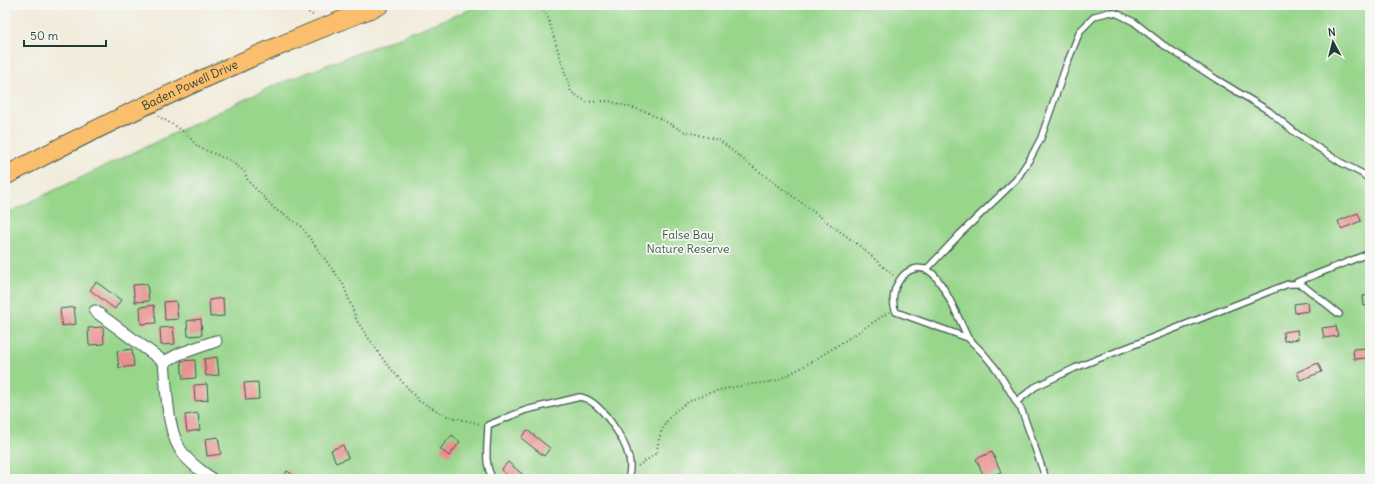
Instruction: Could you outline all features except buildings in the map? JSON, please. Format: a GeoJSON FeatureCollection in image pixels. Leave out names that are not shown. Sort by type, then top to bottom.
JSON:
{"type":"FeatureCollection","features":[{"type":"Feature","properties":{"kind":"main road","name":"Baden Powell Drive"},"geometry":{"type":"LineString","coordinates":[[9,174],[149,103],[216,72],[380,5]]}},
{"type":"Feature","properties":{"kind":"street"},"geometry":{"type":"LineString","coordinates":[[95,311],[164,362],[170,419],[176,441],[190,462],[212,479]]}},
{"type":"Feature","properties":{"kind":"street"},"geometry":{"type":"LineString","coordinates":[[164,362],[179,354],[216,341]]}},
{"type":"Feature","properties":{"kind":"lane"},"geometry":{"type":"LineString","coordinates":[[926,270],[960,234],[1016,180],[1031,157],[1040,138],[1069,56],[1080,32],[1095,16],[1110,12],[1118,14],[1134,22],[1174,52],[1269,111],[1297,134],[1340,162],[1363,174],[1370,181]]}},
{"type":"Feature","properties":{"kind":"lane"},"geometry":{"type":"LineString","coordinates":[[1016,402],[1036,387],[1069,370],[1240,302],[1370,253]]}},
{"type":"Feature","properties":{"kind":"lane"},"geometry":{"type":"LineString","coordinates":[[968,338],[905,317],[896,312],[894,308],[893,293],[898,280],[918,269],[926,270],[936,277],[950,301],[968,338],[997,370],[1016,402],[1031,434],[1046,479]]}},
{"type":"Feature","properties":{"kind":"lane"},"geometry":{"type":"LineString","coordinates":[[1296,282],[1306,287],[1339,314]]}},
{"type":"Feature","properties":{"kind":"lane"},"geometry":{"type":"LineString","coordinates":[[493,479],[488,468],[487,461],[488,425],[536,407],[574,397],[584,398],[599,407],[621,438],[630,458],[630,471],[628,479]]}},
{"type":"Feature","properties":{"kind":"path"},"geometry":{"type":"LineString","coordinates":[[299,5],[313,14],[319,29]]}},
{"type":"Feature","properties":{"kind":"path"},"geometry":{"type":"LineString","coordinates":[[538,5],[547,14],[571,92],[586,102],[609,101],[647,112],[683,131],[719,140],[861,247],[898,280]]}},
{"type":"Feature","properties":{"kind":"path"},"geometry":{"type":"LineString","coordinates":[[149,103],[156,114],[185,132],[198,147],[229,160],[244,171],[248,181],[275,209],[301,226],[343,284],[357,321],[385,362],[419,401],[447,416],[488,425]]}},
{"type":"Feature","properties":{"kind":"path"},"geometry":{"type":"LineString","coordinates":[[630,471],[657,453],[658,436],[665,421],[681,406],[715,390],[778,380],[841,343],[894,308]]}},
{"type":"Feature","properties":{"kind":"green space","name":"False Bay Nature Reserve"},"geometry":{"type":"Polygon","coordinates":[[[482,5],[1370,5],[1370,479],[5,479],[5,214],[273,86],[482,5]]]}}]}
